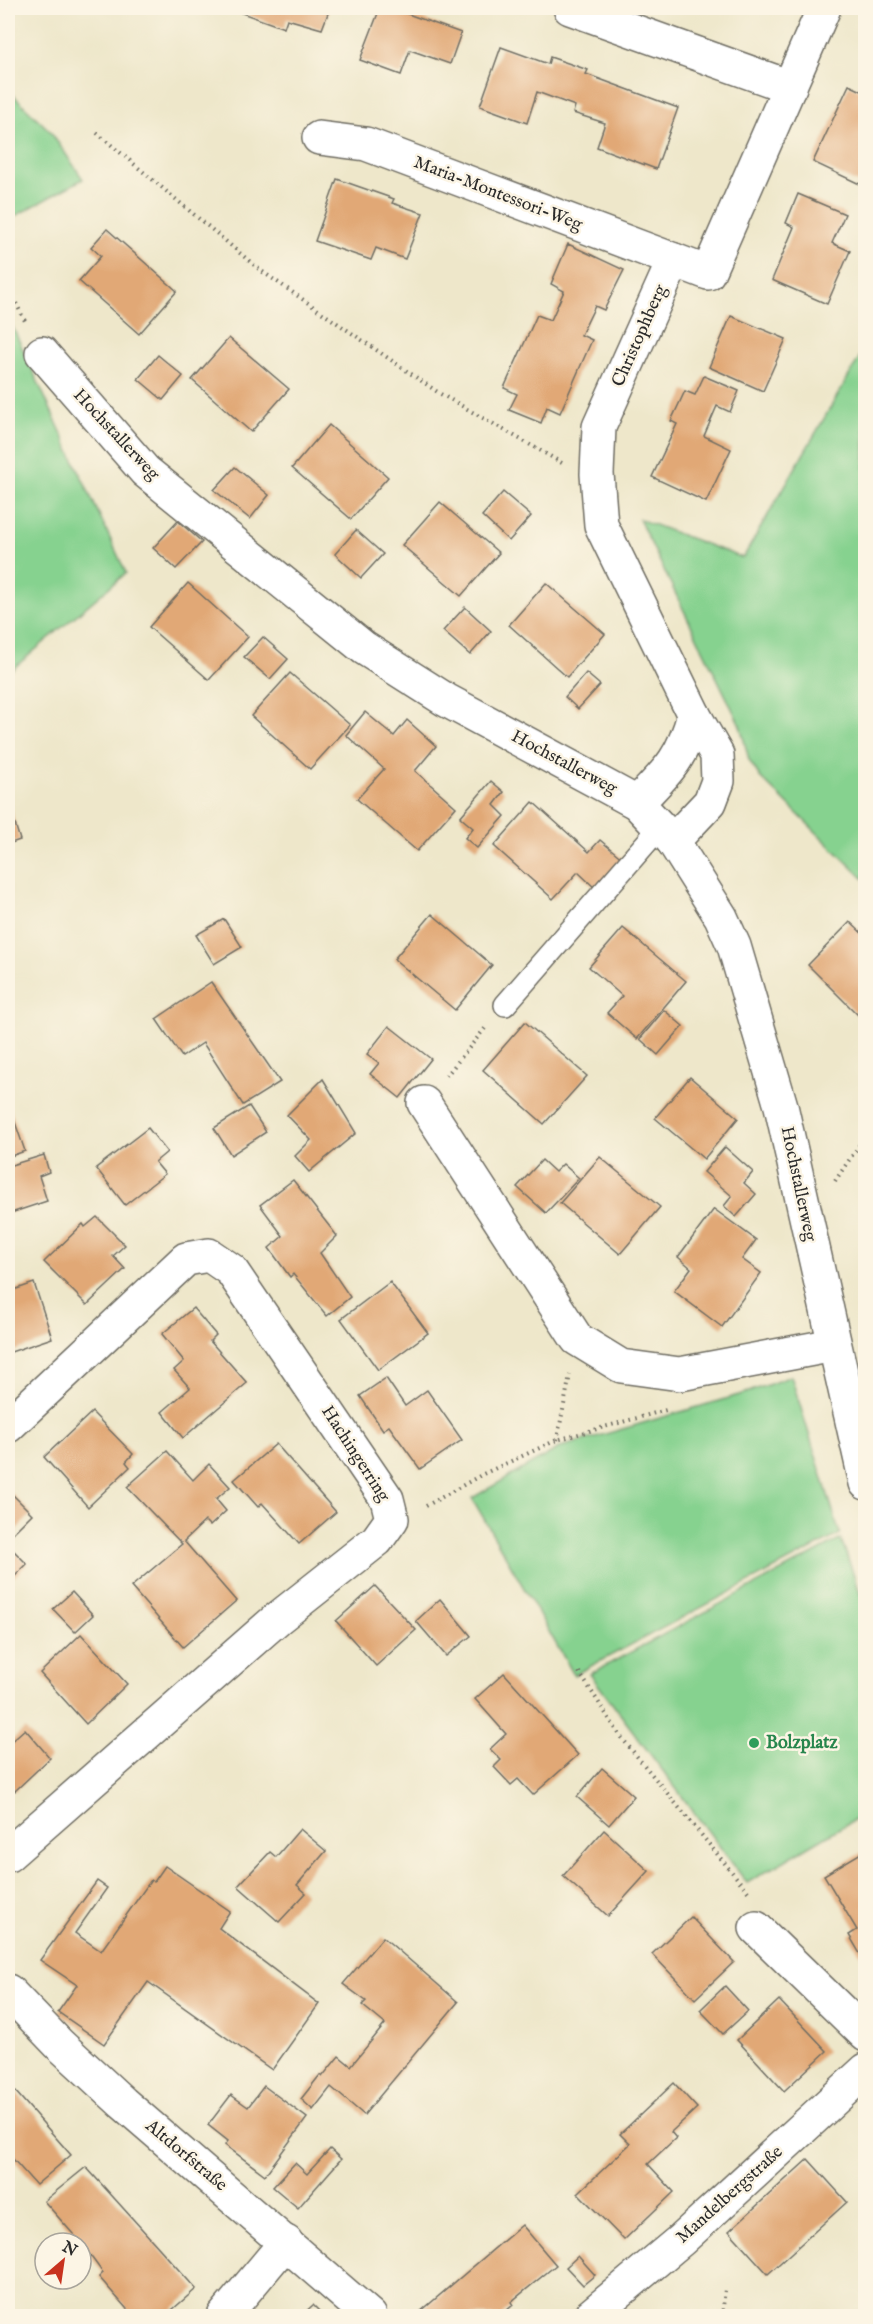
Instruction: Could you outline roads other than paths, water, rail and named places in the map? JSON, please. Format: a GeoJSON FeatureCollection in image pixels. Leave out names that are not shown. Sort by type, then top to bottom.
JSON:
{"type":"FeatureCollection","features":[{"type":"Feature","properties":{"kind":"street"},"geometry":{"type":"LineString","coordinates":[[570,8],[790,87]]}},
{"type":"Feature","properties":{"kind":"street"},"geometry":{"type":"LineString","coordinates":[[674,260],[708,273],[824,8]]}},
{"type":"Feature","properties":{"kind":"street","name":"Maria-Montessori-Weg"},"geometry":{"type":"LineString","coordinates":[[319,138],[366,144],[674,260]]}},
{"type":"Feature","properties":{"kind":"street","name":"Christophberg"},"geometry":{"type":"LineString","coordinates":[[667,833],[710,801],[718,781],[717,755],[694,716],[601,525],[597,474],[599,427],[674,260]]}},
{"type":"Feature","properties":{"kind":"street","name":"Hochstallerweg"},"geometry":{"type":"LineString","coordinates":[[42,353],[145,471],[364,648],[446,700],[637,803],[667,833],[721,917],[734,946],[781,1106],[866,1483]]}},
{"type":"Feature","properties":{"kind":"street"},"geometry":{"type":"LineString","coordinates":[[637,803],[669,770],[686,746],[694,716]]}},
{"type":"Feature","properties":{"kind":"street"},"geometry":{"type":"LineString","coordinates":[[424,1103],[577,1339],[621,1366],[680,1374],[834,1345]]}},
{"type":"Feature","properties":{"kind":"street","name":"Hachingerring"},"geometry":{"type":"LineString","coordinates":[[8,1426],[186,1259],[209,1255],[231,1270],[387,1499],[392,1519],[376,1540],[277,1619],[8,1855]]}},
{"type":"Feature","properties":{"kind":"street"},"geometry":{"type":"LineString","coordinates":[[756,1928],[866,2035]]}},
{"type":"Feature","properties":{"kind":"street","name":"Altdorfstraße"},"geometry":{"type":"LineString","coordinates":[[8,1991],[59,2044],[115,2096],[370,2316]]}},
{"type":"Feature","properties":{"kind":"street","name":"Mandelbergstraße"},"geometry":{"type":"LineString","coordinates":[[591,2316],[681,2240],[866,2070]]}},
{"type":"Feature","properties":{"kind":"street"},"geometry":{"type":"LineString","coordinates":[[224,2316],[286,2242]]}},
{"type":"Feature","properties":{"kind":"lane"},"geometry":{"type":"LineString","coordinates":[[504,1005],[667,833]]}},
{"type":"Feature","properties":{"kind":"place","name":"Bolzplatz"},"geometry":{"type":"Point","coordinates":[754,1743]}}]}
